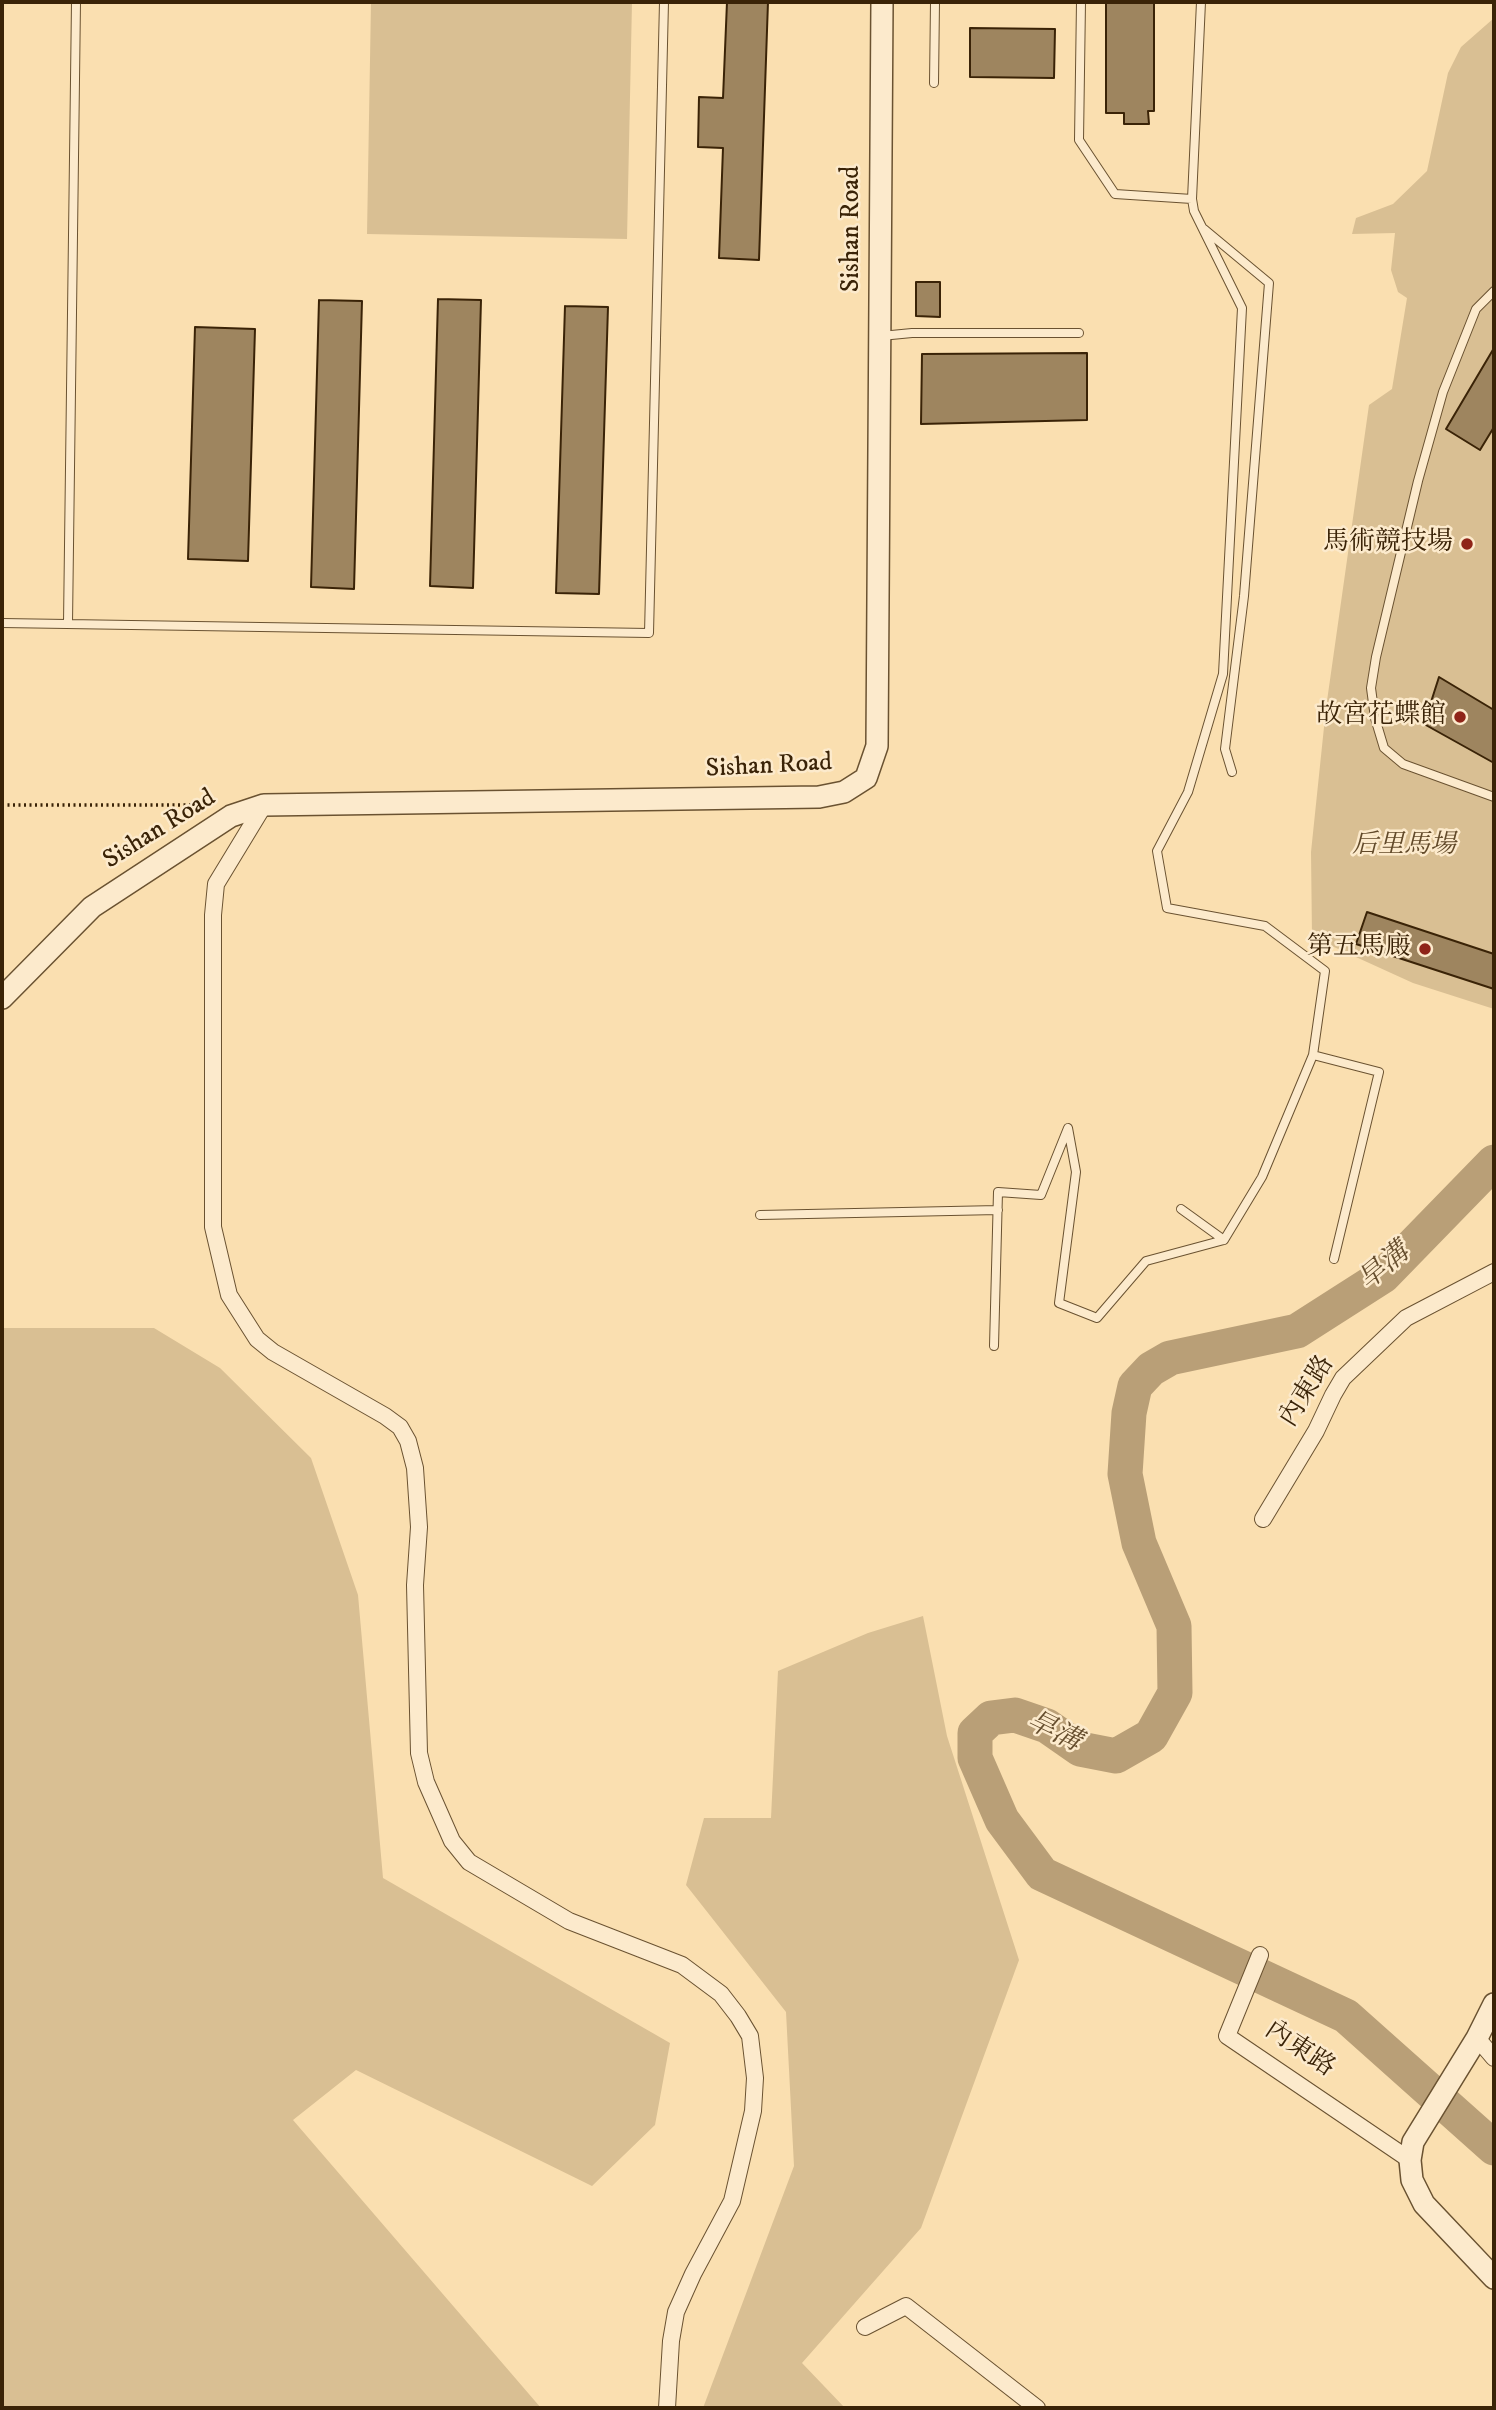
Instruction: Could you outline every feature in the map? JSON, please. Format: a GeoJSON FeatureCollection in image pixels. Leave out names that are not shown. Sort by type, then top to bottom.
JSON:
{"type":"FeatureCollection","features":[{"type":"Feature","properties":{"kind":"street","name":"Sishan Road"},"geometry":{"type":"LineString","coordinates":[[2,998],[92,906],[231,816],[264,805],[819,797],[844,792],[866,778],[877,746],[882,2]]}},
{"type":"Feature","properties":{"kind":"street"},"geometry":{"type":"LineString","coordinates":[[264,805],[216,884],[213,915],[213,1227],[229,1294],[257,1339],[273,1352],[385,1416],[400,1427],[408,1441],[415,1468],[419,1527],[415,1585],[419,1753],[426,1782],[452,1841],[469,1862],[569,1921],[682,1965],[720,1994],[750,2036],[755,2078],[753,2111],[732,2201],[692,2274],[676,2312],[671,2341],[667,2408]]}},
{"type":"Feature","properties":{"kind":"street","name":"內東路"},"geometry":{"type":"LineString","coordinates":[[1263,1519],[1316,1431],[1343,1378],[1406,1318],[1488,1278],[1494,1272]]}},
{"type":"Feature","properties":{"kind":"street","name":"內東路"},"geometry":{"type":"LineString","coordinates":[[1260,1955],[1227,2035],[1412,2151]]}},
{"type":"Feature","properties":{"kind":"street"},"geometry":{"type":"LineString","coordinates":[[1494,2004],[1412,2151],[1412,2180],[1424,2203],[1494,2278]]}},
{"type":"Feature","properties":{"kind":"street"},"geometry":{"type":"LineString","coordinates":[[1473,2045],[1494,2057]]}},
{"type":"Feature","properties":{"kind":"street"},"geometry":{"type":"LineString","coordinates":[[865,2327],[906,2306],[1037,2408]]}},
{"type":"Feature","properties":{"kind":"lane"},"geometry":{"type":"LineString","coordinates":[[68,623],[76,2]]}},
{"type":"Feature","properties":{"kind":"lane"},"geometry":{"type":"LineString","coordinates":[[2,623],[649,633],[664,2]]}},
{"type":"Feature","properties":{"kind":"lane"},"geometry":{"type":"LineString","coordinates":[[934,83],[935,2]]}},
{"type":"Feature","properties":{"kind":"lane"},"geometry":{"type":"LineString","coordinates":[[1081,2],[1079,140],[1115,194],[1192,199]]}},
{"type":"Feature","properties":{"kind":"lane"},"geometry":{"type":"LineString","coordinates":[[994,1346],[998,1192],[1041,1195],[1068,1128],[1076,1172],[1059,1303],[1097,1318],[1146,1261],[1224,1240],[1262,1177],[1313,1055],[1325,971],[1265,926],[1167,908],[1157,851],[1188,792],[1223,674],[1241,308],[1194,211],[1192,199],[1201,2]]}},
{"type":"Feature","properties":{"kind":"lane"},"geometry":{"type":"LineString","coordinates":[[1202,227],[1269,283],[1244,596],[1225,749],[1232,772]]}},
{"type":"Feature","properties":{"kind":"lane"},"geometry":{"type":"LineString","coordinates":[[1494,291],[1476,309],[1443,392],[1415,494],[1371,688],[1375,718],[1384,748],[1402,764],[1494,797]]}},
{"type":"Feature","properties":{"kind":"lane"},"geometry":{"type":"LineString","coordinates":[[881,336],[912,333],[1079,333]]}},
{"type":"Feature","properties":{"kind":"lane"},"geometry":{"type":"LineString","coordinates":[[1313,1055],[1379,1072],[1334,1259]]}},
{"type":"Feature","properties":{"kind":"lane"},"geometry":{"type":"LineString","coordinates":[[1181,1209],[1224,1240]]}},
{"type":"Feature","properties":{"kind":"lane"},"geometry":{"type":"LineString","coordinates":[[760,1215],[998,1210]]}},
{"type":"Feature","properties":{"kind":"path"},"geometry":{"type":"LineString","coordinates":[[2,805],[222,805]]}},
{"type":"Feature","properties":{"kind":"green space"},"geometry":{"type":"Polygon","coordinates":[[[371,2],[632,2],[627,239],[367,234],[371,2]]]}},
{"type":"Feature","properties":{"kind":"green space","name":"后里馬場"},"geometry":{"type":"Polygon","coordinates":[[[1494,18],[1494,1009],[1413,983],[1312,937],[1311,852],[1326,708],[1369,405],[1392,389],[1407,298],[1398,292],[1391,270],[1395,233],[1352,234],[1356,218],[1393,204],[1427,171],[1448,73],[1461,47],[1494,18]]]}},
{"type":"Feature","properties":{"kind":"green space"},"geometry":{"type":"Polygon","coordinates":[[[2,1328],[154,1328],[220,1368],[311,1458],[358,1595],[383,1878],[670,2043],[655,2125],[592,2186],[356,2070],[293,2120],[541,2408],[2,2408],[2,1328]]]}},
{"type":"Feature","properties":{"kind":"green space"},"geometry":{"type":"Polygon","coordinates":[[[923,1616],[947,1736],[1019,1960],[921,2228],[802,2363],[845,2408],[703,2408],[794,2166],[786,2012],[686,1885],[704,1818],[771,1818],[778,1671],[868,1633],[923,1616]]]}},
{"type":"Feature","properties":{"kind":"building"},"geometry":{"type":"Polygon","coordinates":[[[727,2],[768,2],[759,260],[719,258],[723,148],[698,147],[699,97],[723,98],[727,2]]]}},
{"type":"Feature","properties":{"kind":"building"},"geometry":{"type":"Polygon","coordinates":[[[1106,2],[1154,2],[1154,111],[1148,111],[1149,124],[1124,124],[1124,113],[1106,113],[1106,2]]]}},
{"type":"Feature","properties":{"kind":"building"},"geometry":{"type":"Polygon","coordinates":[[[970,28],[1055,29],[1054,78],[970,77],[970,28]]]}},
{"type":"Feature","properties":{"kind":"building"},"geometry":{"type":"Polygon","coordinates":[[[916,282],[940,282],[940,317],[916,316],[916,282]]]}},
{"type":"Feature","properties":{"kind":"building"},"geometry":{"type":"Polygon","coordinates":[[[438,299],[481,300],[473,588],[430,586],[438,299]]]}},
{"type":"Feature","properties":{"kind":"building"},"geometry":{"type":"Polygon","coordinates":[[[319,300],[362,301],[354,589],[311,587],[319,300]]]}},
{"type":"Feature","properties":{"kind":"building"},"geometry":{"type":"Polygon","coordinates":[[[565,306],[608,307],[599,594],[556,593],[565,306]]]}},
{"type":"Feature","properties":{"kind":"building"},"geometry":{"type":"Polygon","coordinates":[[[195,327],[255,329],[248,561],[188,559],[195,327]]]}},
{"type":"Feature","properties":{"kind":"building"},"geometry":{"type":"Polygon","coordinates":[[[1494,348],[1494,427],[1480,450],[1446,429],[1494,348]]]}},
{"type":"Feature","properties":{"kind":"building"},"geometry":{"type":"Polygon","coordinates":[[[1087,353],[1087,420],[921,424],[922,354],[1087,353]]]}},
{"type":"Feature","properties":{"kind":"building","name":"故宮花蝶館"},"geometry":{"type":"Polygon","coordinates":[[[1439,677],[1494,710],[1494,763],[1424,724],[1439,677]]]}},
{"type":"Feature","properties":{"kind":"building","name":"第五馬廄"},"geometry":{"type":"Polygon","coordinates":[[[1367,912],[1494,954],[1494,989],[1356,944],[1367,912]]]}},
{"type":"Feature","properties":{"kind":"waterway","name":"旱溝"},"geometry":{"type":"LineString","coordinates":[[1494,1162],[1383,1276],[1297,1331],[1170,1358],[1151,1369],[1135,1386],[1129,1413],[1125,1474],[1139,1543],[1174,1626],[1175,1693],[1151,1736],[1116,1756],[1080,1749],[1047,1726],[1015,1715],[991,1718],[975,1733],[975,1758],[1002,1820],[1042,1874],[1346,2016],[1494,2148]]}},
{"type":"Feature","properties":{"kind":"place","name":"馬術競技場"},"geometry":{"type":"Point","coordinates":[1467,544]}},
{"type":"Feature","properties":{"kind":"place","name":"故宮花蝶館"},"geometry":{"type":"Point","coordinates":[1460,717]}},
{"type":"Feature","properties":{"kind":"place","name":"第五馬廄"},"geometry":{"type":"Point","coordinates":[1425,949]}}]}
